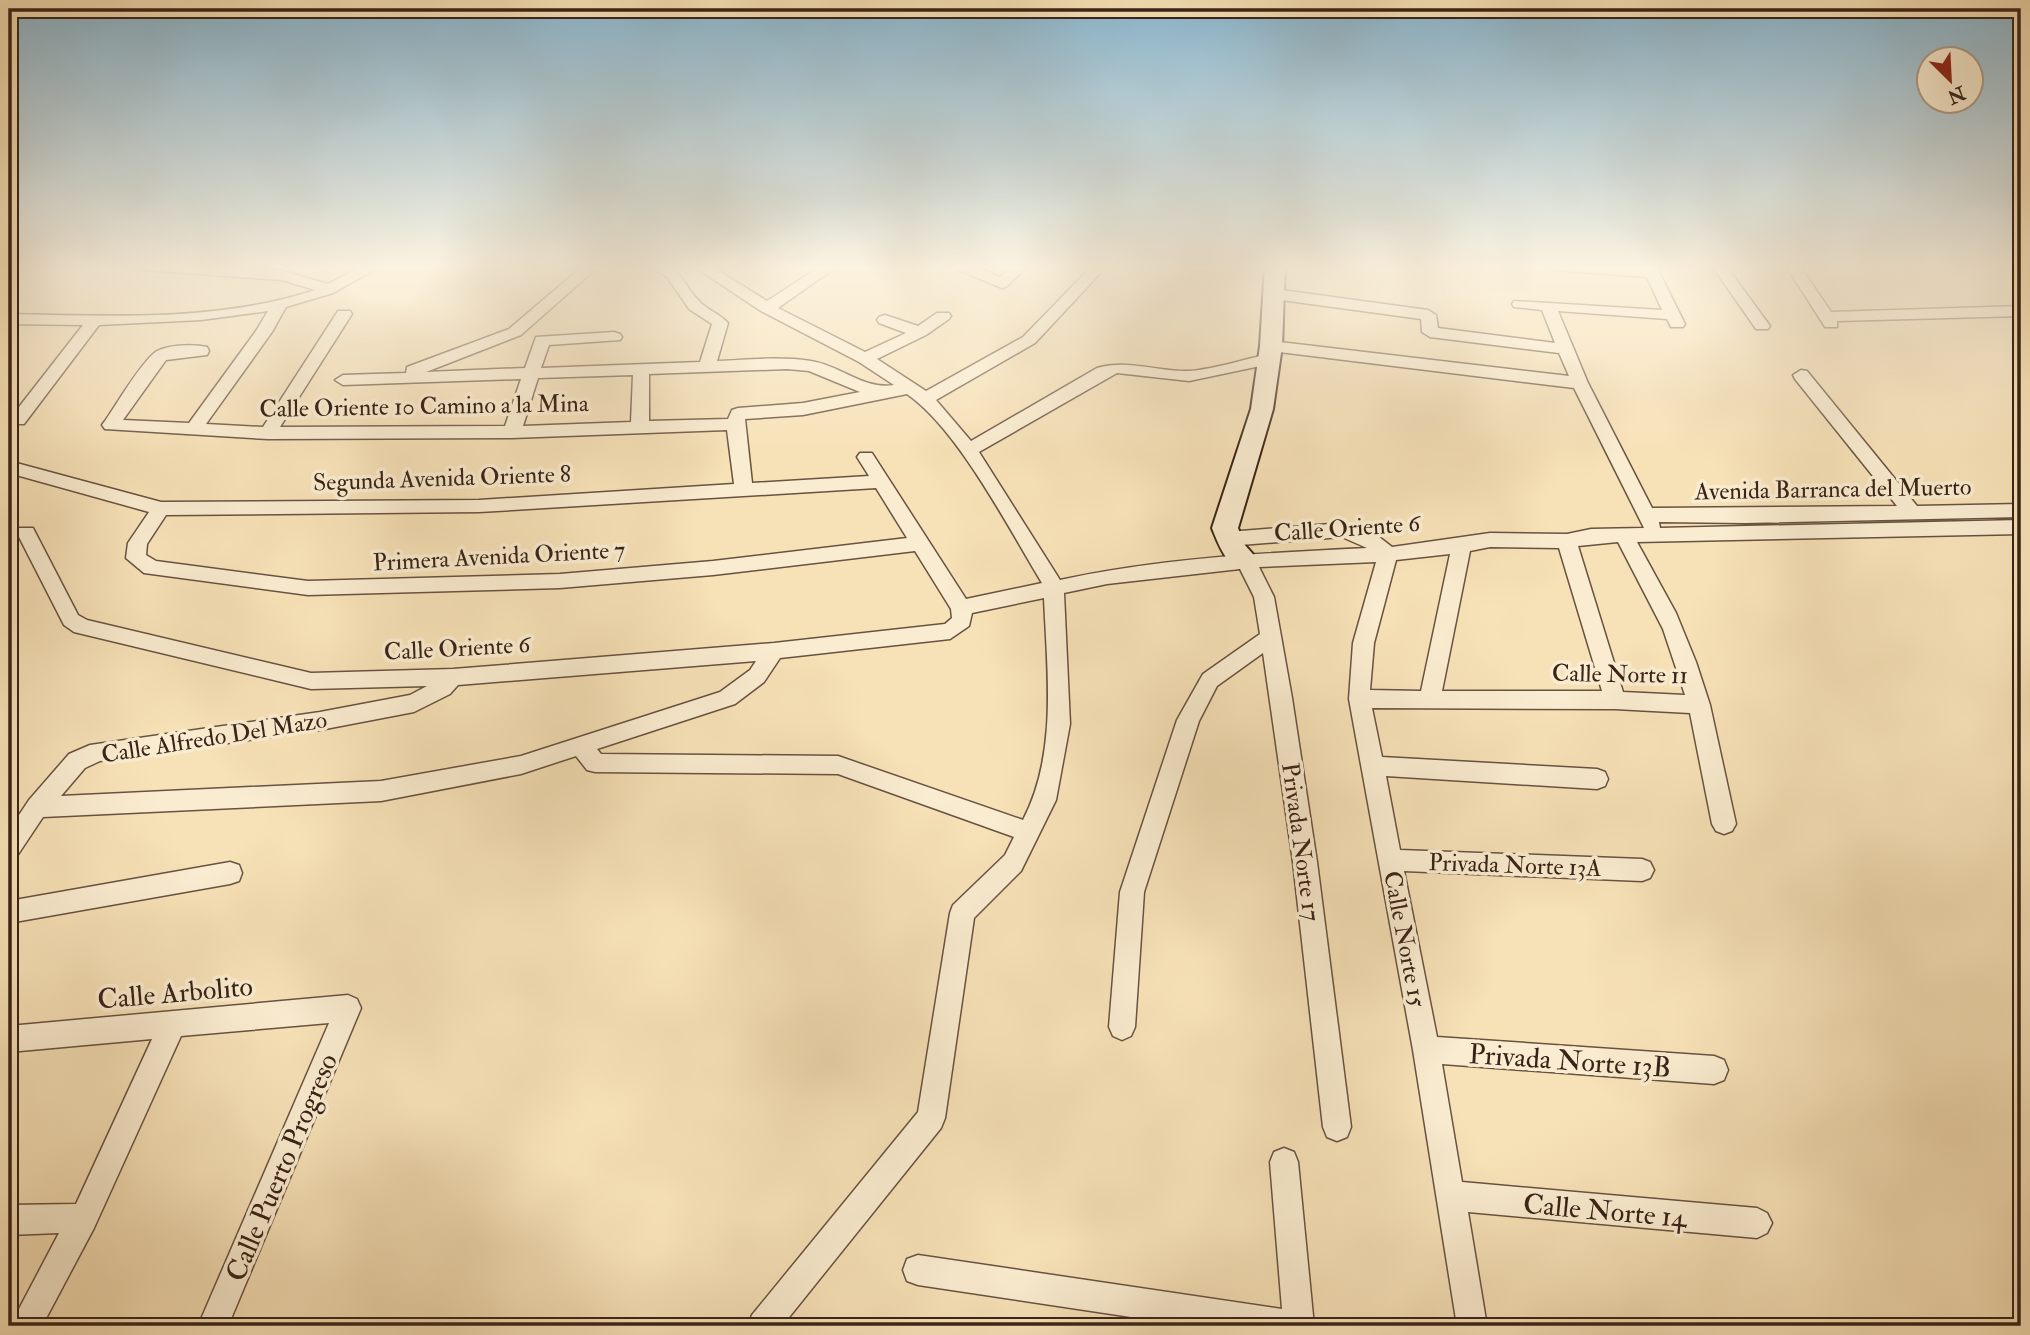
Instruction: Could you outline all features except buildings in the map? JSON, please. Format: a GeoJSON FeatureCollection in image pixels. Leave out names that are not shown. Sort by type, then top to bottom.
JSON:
{"type":"FeatureCollection","features":[{"type":"Feature","properties":{"kind":"main road"},"geometry":{"type":"LineString","coordinates":[[1246,561],[1234,549],[1225,528],[1262,409],[1272,328]]}},
{"type":"Feature","properties":{"kind":"street"},"geometry":{"type":"LineString","coordinates":[[18,420],[89,328]]}},
{"type":"Feature","properties":{"kind":"street"},"geometry":{"type":"LineString","coordinates":[[193,430],[266,328]]}},
{"type":"Feature","properties":{"kind":"street"},"geometry":{"type":"LineString","coordinates":[[268,433],[335,328]]}},
{"type":"Feature","properties":{"kind":"street"},"geometry":{"type":"LineString","coordinates":[[395,378],[518,328]]}},
{"type":"Feature","properties":{"kind":"street"},"geometry":{"type":"LineString","coordinates":[[707,366],[718,328]]}},
{"type":"Feature","properties":{"kind":"street"},"geometry":{"type":"LineString","coordinates":[[763,1326],[931,1118],[962,913],[1013,863],[1045,800],[1059,724],[1054,586],[969,450],[919,394],[865,358],[807,328]]}},
{"type":"Feature","properties":{"kind":"street"},"geometry":{"type":"LineString","coordinates":[[909,328],[919,332]]}},
{"type":"Feature","properties":{"kind":"street"},"geometry":{"type":"LineString","coordinates":[[865,358],[925,328]]}},
{"type":"Feature","properties":{"kind":"street"},"geometry":{"type":"LineString","coordinates":[[919,394],[1028,340],[1039,328]]}},
{"type":"Feature","properties":{"kind":"street"},"geometry":{"type":"LineString","coordinates":[[1430,328],[1430,332],[1566,349]]}},
{"type":"Feature","properties":{"kind":"street"},"geometry":{"type":"LineString","coordinates":[[1557,328],[1580,383],[1657,535]]}},
{"type":"Feature","properties":{"kind":"street"},"geometry":{"type":"LineString","coordinates":[[512,432],[542,340],[614,337]]}},
{"type":"Feature","properties":{"kind":"street","name":"Calle Oriente 10 Camino a la Mina"},"geometry":{"type":"LineString","coordinates":[[201,351],[160,356],[112,422],[113,427],[268,433],[512,432],[640,427],[740,418],[803,409],[886,392],[919,394]]}},
{"type":"Feature","properties":{"kind":"street"},"geometry":{"type":"LineString","coordinates":[[969,450],[1103,372],[1116,368],[1189,376],[1271,353],[1580,383]]}},
{"type":"Feature","properties":{"kind":"street"},"geometry":{"type":"LineString","coordinates":[[343,380],[707,366],[812,366],[861,387],[886,392]]}},
{"type":"Feature","properties":{"kind":"street"},"geometry":{"type":"LineString","coordinates":[[640,427],[641,368]]}},
{"type":"Feature","properties":{"kind":"street"},"geometry":{"type":"LineString","coordinates":[[1801,375],[1912,512]]}},
{"type":"Feature","properties":{"kind":"street"},"geometry":{"type":"LineString","coordinates":[[740,418],[744,488]]}},
{"type":"Feature","properties":{"kind":"street"},"geometry":{"type":"LineString","coordinates":[[866,457],[961,608]]}},
{"type":"Feature","properties":{"kind":"street","name":"Segunda Avenida Oriente 8"},"geometry":{"type":"LineString","coordinates":[[9,467],[161,509],[479,506],[883,481]]}},
{"type":"Feature","properties":{"kind":"street","name":"Primera Avenida Oriente 7"},"geometry":{"type":"LineString","coordinates":[[161,509],[138,543],[136,558],[150,568],[308,588],[560,581],[713,568],[922,543]]}},
{"type":"Feature","properties":{"kind":"street","name":"Avenida Barranca del Muerto"},"geometry":{"type":"LineString","coordinates":[[1646,515],[1742,525],[1912,512],[2021,510]]}},
{"type":"Feature","properties":{"kind":"street"},"geometry":{"type":"LineString","coordinates":[[1742,525],[2021,527]]}},
{"type":"Feature","properties":{"kind":"street","name":"Calle Oriente 6"},"geometry":{"type":"LineString","coordinates":[[26,533],[71,620],[81,626],[312,681],[453,677],[774,651],[950,631],[962,621],[961,608],[1054,586],[1107,577],[1246,561],[1388,554],[1490,540],[1567,541],[1591,536],[1657,535],[1742,525]]}},
{"type":"Feature","properties":{"kind":"street"},"geometry":{"type":"LineString","coordinates":[[1228,539],[1343,530],[1367,538],[1388,554]]}},
{"type":"Feature","properties":{"kind":"street","name":"Calle Norte 11"},"geometry":{"type":"LineString","coordinates":[[1360,699],[1615,700],[1699,705],[1685,660],[1653,586],[1624,536]]}},
{"type":"Feature","properties":{"kind":"street"},"geometry":{"type":"LineString","coordinates":[[1567,541],[1615,700]]}},
{"type":"Feature","properties":{"kind":"street"},"geometry":{"type":"LineString","coordinates":[[1430,698],[1461,546]]}},
{"type":"Feature","properties":{"kind":"street","name":"Calle Norte 15"},"geometry":{"type":"LineString","coordinates":[[1388,554],[1363,638],[1358,670],[1360,699],[1426,1049],[1472,1326]]}},
{"type":"Feature","properties":{"kind":"street","name":"Privada Norte 17"},"geometry":{"type":"LineString","coordinates":[[1246,561],[1264,597],[1271,637],[1305,862],[1336,1127]]}},
{"type":"Feature","properties":{"kind":"street"},"geometry":{"type":"LineString","coordinates":[[1122,1027],[1132,892],[1188,720],[1210,680],[1271,637]]}},
{"type":"Feature","properties":{"kind":"street"},"geometry":{"type":"LineString","coordinates":[[37,807],[381,791],[521,765],[727,698],[757,676],[774,651]]}},
{"type":"Feature","properties":{"kind":"street","name":"Calle Alfredo Del Mazo"},"geometry":{"type":"LineString","coordinates":[[9,849],[37,807],[77,761],[98,752],[320,721],[414,703],[442,688],[453,677]]}},
{"type":"Feature","properties":{"kind":"street"},"geometry":{"type":"LineString","coordinates":[[1699,705],[1724,824]]}},
{"type":"Feature","properties":{"kind":"street"},"geometry":{"type":"LineString","coordinates":[[581,746],[595,763],[838,765],[1028,832]]}},
{"type":"Feature","properties":{"kind":"street"},"geometry":{"type":"LineString","coordinates":[[1372,766],[1597,779]]}},
{"type":"Feature","properties":{"kind":"street","name":"Privada Norte 13A"},"geometry":{"type":"LineString","coordinates":[[1389,860],[1642,870]]}},
{"type":"Feature","properties":{"kind":"street"},"geometry":{"type":"LineString","coordinates":[[9,912],[230,873]]}},
{"type":"Feature","properties":{"kind":"street","name":"Calle Arbolito"},"geometry":{"type":"LineString","coordinates":[[9,1039],[348,1008]]}},
{"type":"Feature","properties":{"kind":"street","name":"Calle Puerto Progreso"},"geometry":{"type":"LineString","coordinates":[[213,1326],[348,1008]]}},
{"type":"Feature","properties":{"kind":"street"},"geometry":{"type":"LineString","coordinates":[[25,1326],[84,1219],[173,1024]]}},
{"type":"Feature","properties":{"kind":"street","name":"Privada Norte 13B"},"geometry":{"type":"LineString","coordinates":[[1426,1049],[1714,1070]]}},
{"type":"Feature","properties":{"kind":"street"},"geometry":{"type":"LineString","coordinates":[[1284,1162],[1298,1326]]}},
{"type":"Feature","properties":{"kind":"street","name":"Calle Norte 14"},"geometry":{"type":"LineString","coordinates":[[1452,1196],[1757,1223]]}},
{"type":"Feature","properties":{"kind":"street"},"geometry":{"type":"LineString","coordinates":[[9,1220],[84,1219]]}},
{"type":"Feature","properties":{"kind":"street"},"geometry":{"type":"LineString","coordinates":[[918,1270],[1291,1326]]}}]}
